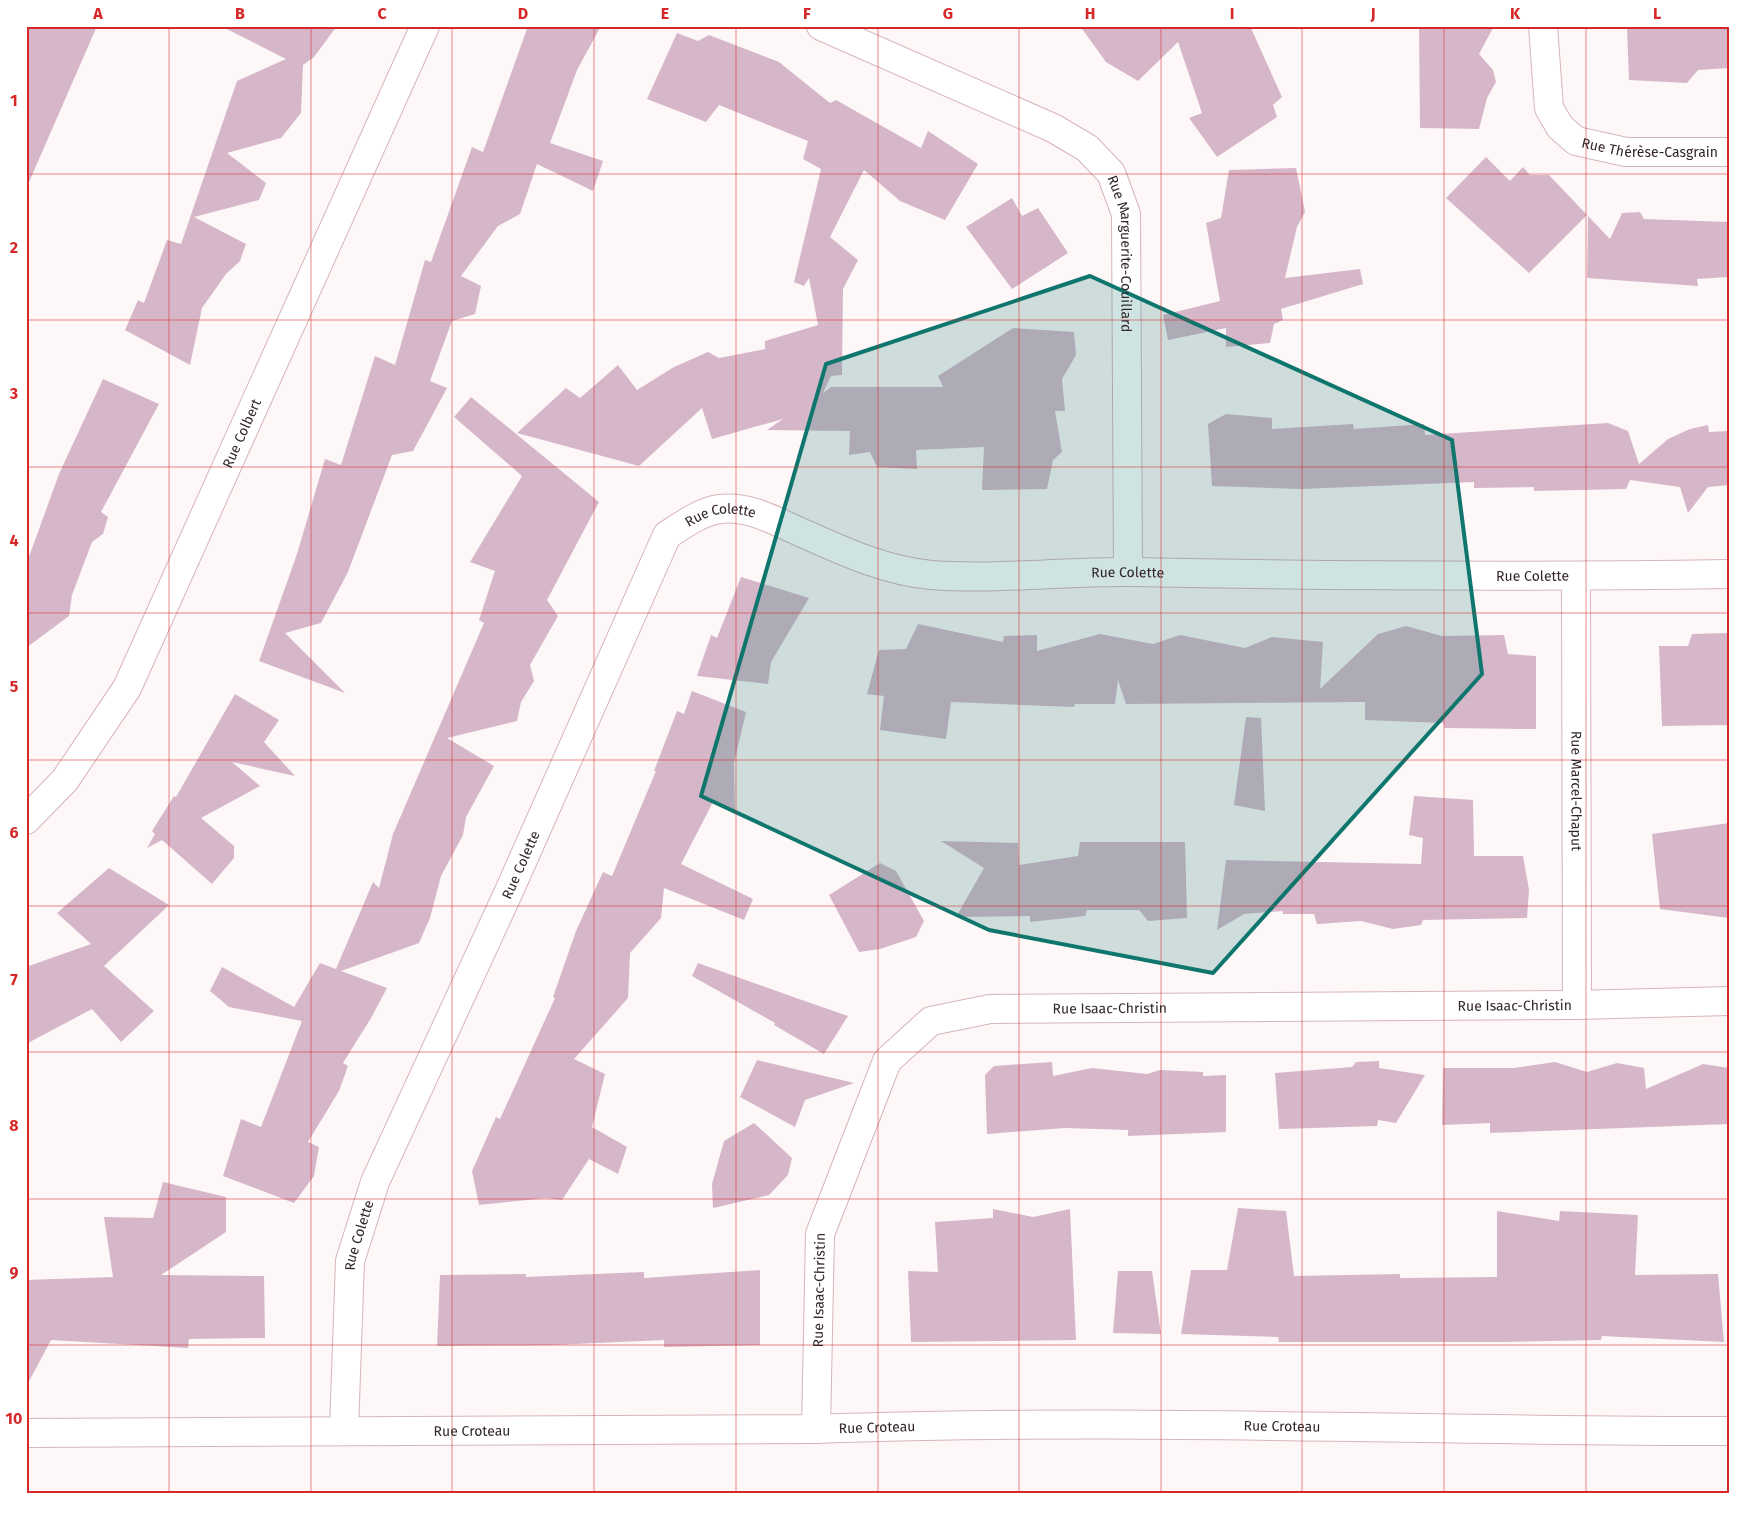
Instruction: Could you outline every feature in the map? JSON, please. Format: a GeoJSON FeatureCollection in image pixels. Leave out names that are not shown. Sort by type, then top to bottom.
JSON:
{"type":"FeatureCollection","features":[{"type":"Feature","properties":{"kind":"street","name":"Rue Colbert"},"geometry":{"type":"LineString","coordinates":[[26,820],[66,780],[126,688],[425,26]]}},
{"type":"Feature","properties":{"kind":"street","name":"Rue Marguerite-Couillard"},"geometry":{"type":"LineString","coordinates":[[822,26],[1054,128],[1087,148],[1111,173],[1126,214],[1128,572]]}},
{"type":"Feature","properties":{"kind":"street","name":"Rue Thérèse-Casgrain"},"geometry":{"type":"LineString","coordinates":[[1543,26],[1549,108],[1560,127],[1576,141],[1626,152],[1729,152]]}},
{"type":"Feature","properties":{"kind":"street","name":"Rue Colette"},"geometry":{"type":"LineString","coordinates":[[344,1430],[350,1261],[375,1182],[510,889],[667,535],[689,521],[719,509],[751,511],[890,569],[940,575],[1046,576],[1128,572],[1228,575],[1576,576],[1729,574]]}},
{"type":"Feature","properties":{"kind":"street","name":"Rue Marcel-Chaput"},"geometry":{"type":"LineString","coordinates":[[1576,576],[1577,1005]]}},
{"type":"Feature","properties":{"kind":"street","name":"Rue Isaac-Christin"},"geometry":{"type":"LineString","coordinates":[[816,1429],[820,1234],[887,1062],[931,1021],[990,1009],[1577,1005],[1729,1001]]}},
{"type":"Feature","properties":{"kind":"street","name":"Rue Croteau"},"geometry":{"type":"LineString","coordinates":[[26,1433],[816,1429],[897,1426],[1268,1426],[1729,1431]]}},
{"type":"Feature","properties":{"kind":"highlighted area"},"geometry":{"type":"Polygon","coordinates":[[[1090,276],[1452,440],[1482,674],[1213,973],[989,930],[701,796],[826,364],[1090,276]]]}},
{"type":"Feature","properties":{"kind":"building"},"geometry":{"type":"Polygon","coordinates":[[[26,26],[97,26],[26,189],[26,26]]]}},
{"type":"Feature","properties":{"kind":"building"},"geometry":{"type":"Polygon","coordinates":[[[221,26],[337,26],[314,57],[303,65],[301,113],[281,138],[227,153],[266,183],[259,200],[194,217],[246,244],[240,261],[226,274],[202,308],[190,365],[125,330],[138,300],[144,303],[167,240],[181,244],[237,81],[286,59],[221,26]]]}},
{"type":"Feature","properties":{"kind":"building"},"geometry":{"type":"Polygon","coordinates":[[[528,26],[601,26],[577,70],[550,143],[603,161],[593,191],[537,164],[520,214],[498,226],[461,276],[481,286],[475,314],[452,321],[430,381],[447,388],[413,451],[392,455],[348,572],[321,623],[285,633],[345,693],[259,661],[297,554],[325,459],[341,465],[375,356],[395,365],[425,260],[431,262],[472,147],[483,152],[528,26]]]}},
{"type":"Feature","properties":{"kind":"building"},"geometry":{"type":"Polygon","coordinates":[[[1080,26],[1250,26],[1282,97],[1273,105],[1277,117],[1217,157],[1189,118],[1202,113],[1178,42],[1138,81],[1106,62],[1080,26]]]}},
{"type":"Feature","properties":{"kind":"building"},"geometry":{"type":"Polygon","coordinates":[[[1419,26],[1494,26],[1479,54],[1493,70],[1496,82],[1487,98],[1479,129],[1420,128],[1419,26]]]}},
{"type":"Feature","properties":{"kind":"building"},"geometry":{"type":"Polygon","coordinates":[[[1641,26],[1729,26],[1729,68],[1698,70],[1687,83],[1629,80],[1627,28],[1640,28],[1641,26]]]}},
{"type":"Feature","properties":{"kind":"building"},"geometry":{"type":"Polygon","coordinates":[[[677,33],[698,41],[709,35],[779,62],[830,103],[836,100],[921,148],[928,131],[978,164],[945,220],[900,201],[864,170],[830,237],[858,260],[843,289],[842,375],[831,376],[823,393],[831,387],[943,387],[938,376],[1013,328],[1074,332],[1076,355],[1062,379],[1065,411],[1055,411],[1062,452],[1053,460],[1047,489],[982,490],[984,447],[916,450],[917,469],[877,467],[870,452],[849,455],[850,431],[767,430],[783,419],[712,439],[702,408],[639,466],[517,433],[566,388],[580,398],[618,365],[637,390],[674,367],[708,352],[719,358],[765,349],[765,341],[818,325],[809,278],[804,286],[794,282],[821,169],[803,159],[808,141],[719,105],[706,122],[647,99],[677,33]]]}},
{"type":"Feature","properties":{"kind":"building"},"geometry":{"type":"Polygon","coordinates":[[[1486,157],[1510,181],[1523,167],[1530,175],[1549,175],[1587,215],[1529,273],[1446,198],[1486,157]]]}},
{"type":"Feature","properties":{"kind":"building"},"geometry":{"type":"Polygon","coordinates":[[[1296,168],[1305,212],[1297,227],[1285,278],[1360,269],[1363,284],[1281,309],[1283,320],[1274,324],[1270,343],[1226,347],[1226,328],[1168,340],[1163,315],[1220,301],[1206,223],[1221,218],[1229,170],[1296,168]]]}},
{"type":"Feature","properties":{"kind":"building"},"geometry":{"type":"Polygon","coordinates":[[[1012,198],[1022,216],[1038,208],[1068,253],[1012,289],[966,227],[1012,198]]]}},
{"type":"Feature","properties":{"kind":"building"},"geometry":{"type":"Polygon","coordinates":[[[1640,212],[1644,219],[1729,222],[1729,277],[1697,279],[1698,286],[1587,278],[1588,216],[1610,239],[1622,213],[1640,212]]]}},
{"type":"Feature","properties":{"kind":"building"},"geometry":{"type":"Polygon","coordinates":[[[103,379],[159,404],[101,512],[108,517],[103,534],[92,542],[72,595],[69,616],[26,648],[26,565],[59,474],[103,379]]]}},
{"type":"Feature","properties":{"kind":"building"},"geometry":{"type":"Polygon","coordinates":[[[471,397],[599,502],[547,600],[558,616],[530,665],[534,681],[521,702],[517,721],[447,738],[494,766],[466,817],[463,835],[441,876],[430,918],[419,943],[341,971],[387,988],[343,1063],[348,1066],[339,1091],[308,1142],[319,1147],[314,1176],[294,1203],[223,1176],[241,1119],[261,1127],[302,1021],[229,1007],[210,991],[222,967],[294,1007],[320,963],[336,969],[373,882],[379,888],[393,834],[484,623],[479,620],[495,571],[470,562],[522,476],[454,417],[471,397]]]}},
{"type":"Feature","properties":{"kind":"building"},"geometry":{"type":"Polygon","coordinates":[[[1226,414],[1272,418],[1272,429],[1353,424],[1354,429],[1424,424],[1425,435],[1608,423],[1628,431],[1639,464],[1668,439],[1690,429],[1708,425],[1709,432],[1729,431],[1729,485],[1708,487],[1688,513],[1680,487],[1630,480],[1626,489],[1534,491],[1534,487],[1474,488],[1474,482],[1301,489],[1212,486],[1208,424],[1226,414]]]}},
{"type":"Feature","properties":{"kind":"building"},"geometry":{"type":"Polygon","coordinates":[[[741,577],[809,598],[771,662],[768,684],[697,676],[711,635],[717,638],[741,577]]]}},
{"type":"Feature","properties":{"kind":"building"},"geometry":{"type":"Polygon","coordinates":[[[918,624],[1003,642],[1004,636],[1037,635],[1037,651],[1100,634],[1153,644],[1180,635],[1245,648],[1272,637],[1323,642],[1320,689],[1378,634],[1406,626],[1442,636],[1504,635],[1508,654],[1536,656],[1536,729],[1444,728],[1444,723],[1365,720],[1365,702],[1126,704],[1118,680],[1115,704],[1075,704],[1074,707],[951,702],[946,739],[880,730],[884,696],[867,694],[879,650],[906,649],[918,624]]]}},
{"type":"Feature","properties":{"kind":"building"},"geometry":{"type":"Polygon","coordinates":[[[1729,633],[1729,725],[1662,726],[1659,646],[1688,646],[1692,634],[1729,633]]]}},
{"type":"Feature","properties":{"kind":"building"},"geometry":{"type":"Polygon","coordinates":[[[692,691],[746,712],[734,763],[735,813],[713,802],[681,864],[753,899],[744,920],[664,888],[661,918],[630,953],[628,998],[574,1059],[605,1074],[592,1127],[627,1147],[618,1174],[589,1159],[562,1200],[546,1198],[479,1205],[472,1171],[496,1117],[500,1119],[555,998],[553,997],[576,931],[603,872],[612,876],[656,771],[654,771],[677,711],[684,714],[692,691]]]}},
{"type":"Feature","properties":{"kind":"building"},"geometry":{"type":"Polygon","coordinates":[[[235,694],[279,720],[264,742],[295,776],[232,762],[260,786],[201,818],[234,846],[234,858],[212,884],[162,840],[147,848],[155,834],[152,831],[174,796],[176,797],[235,694]]]}},
{"type":"Feature","properties":{"kind":"building"},"geometry":{"type":"Polygon","coordinates":[[[1246,717],[1261,718],[1265,811],[1234,805],[1246,717]]]}},
{"type":"Feature","properties":{"kind":"building"},"geometry":{"type":"Polygon","coordinates":[[[1414,796],[1473,800],[1474,856],[1523,856],[1529,890],[1527,918],[1423,920],[1421,925],[1393,929],[1361,921],[1317,924],[1314,914],[1283,914],[1283,911],[1244,914],[1217,930],[1226,860],[1421,864],[1423,838],[1409,835],[1414,796]]]}},
{"type":"Feature","properties":{"kind":"building"},"geometry":{"type":"Polygon","coordinates":[[[1729,823],[1729,918],[1660,909],[1652,834],[1729,823]]]}},
{"type":"Feature","properties":{"kind":"building"},"geometry":{"type":"Polygon","coordinates":[[[941,841],[1018,843],[1019,865],[1078,856],[1080,842],[1185,842],[1187,918],[1148,921],[1139,910],[1087,910],[1085,916],[1030,922],[1030,916],[956,917],[984,868],[941,841]]]}},
{"type":"Feature","properties":{"kind":"building"},"geometry":{"type":"Polygon","coordinates":[[[880,863],[896,871],[924,921],[916,937],[880,949],[859,952],[829,895],[880,863]]]}},
{"type":"Feature","properties":{"kind":"building"},"geometry":{"type":"Polygon","coordinates":[[[109,868],[169,905],[104,966],[154,1011],[121,1042],[92,1009],[26,1044],[26,967],[91,944],[57,913],[109,868]]]}},
{"type":"Feature","properties":{"kind":"building"},"geometry":{"type":"Polygon","coordinates":[[[698,963],[848,1016],[824,1054],[774,1025],[775,1023],[692,976],[698,963]]]}},
{"type":"Feature","properties":{"kind":"building"},"geometry":{"type":"Polygon","coordinates":[[[757,1060],[854,1083],[805,1100],[795,1127],[740,1097],[757,1060]]]}},
{"type":"Feature","properties":{"kind":"building"},"geometry":{"type":"Polygon","coordinates":[[[1379,1061],[1379,1068],[1425,1075],[1396,1123],[1378,1120],[1377,1126],[1279,1129],[1275,1073],[1352,1067],[1356,1062],[1379,1061]]]}},
{"type":"Feature","properties":{"kind":"building"},"geometry":{"type":"Polygon","coordinates":[[[1052,1062],[1053,1076],[1092,1068],[1147,1074],[1160,1070],[1203,1072],[1203,1076],[1226,1075],[1226,1132],[1128,1136],[1128,1130],[1065,1128],[987,1134],[985,1075],[994,1066],[1052,1062]]]}},
{"type":"Feature","properties":{"kind":"building"},"geometry":{"type":"Polygon","coordinates":[[[1555,1062],[1587,1072],[1617,1063],[1644,1068],[1646,1089],[1703,1064],[1729,1068],[1729,1124],[1490,1133],[1490,1123],[1442,1125],[1443,1068],[1514,1068],[1555,1062]]]}},
{"type":"Feature","properties":{"kind":"building"},"geometry":{"type":"Polygon","coordinates":[[[754,1123],[792,1158],[788,1175],[769,1195],[713,1208],[712,1184],[724,1141],[754,1123]]]}},
{"type":"Feature","properties":{"kind":"building"},"geometry":{"type":"Polygon","coordinates":[[[163,1182],[226,1197],[226,1232],[161,1275],[264,1276],[265,1338],[189,1339],[188,1348],[51,1340],[26,1387],[26,1280],[113,1277],[104,1217],[153,1218],[163,1182]]]}},
{"type":"Feature","properties":{"kind":"building"},"geometry":{"type":"Polygon","coordinates":[[[1238,1208],[1286,1211],[1294,1276],[1400,1274],[1400,1278],[1497,1277],[1497,1211],[1559,1221],[1560,1211],[1638,1215],[1635,1275],[1718,1274],[1724,1342],[1602,1336],[1601,1340],[1503,1342],[1279,1342],[1278,1337],[1181,1334],[1191,1270],[1227,1270],[1238,1208]]]}},
{"type":"Feature","properties":{"kind":"building"},"geometry":{"type":"Polygon","coordinates":[[[993,1209],[1033,1217],[1070,1209],[1076,1340],[911,1342],[908,1271],[938,1272],[935,1222],[993,1218],[993,1209]]]}},
{"type":"Feature","properties":{"kind":"building"},"geometry":{"type":"Polygon","coordinates":[[[760,1270],[760,1345],[664,1347],[664,1340],[553,1345],[437,1346],[440,1275],[526,1274],[526,1277],[644,1272],[644,1278],[760,1270]]]}},
{"type":"Feature","properties":{"kind":"building"},"geometry":{"type":"Polygon","coordinates":[[[1118,1271],[1152,1271],[1161,1334],[1113,1333],[1118,1271]]]}}]}
